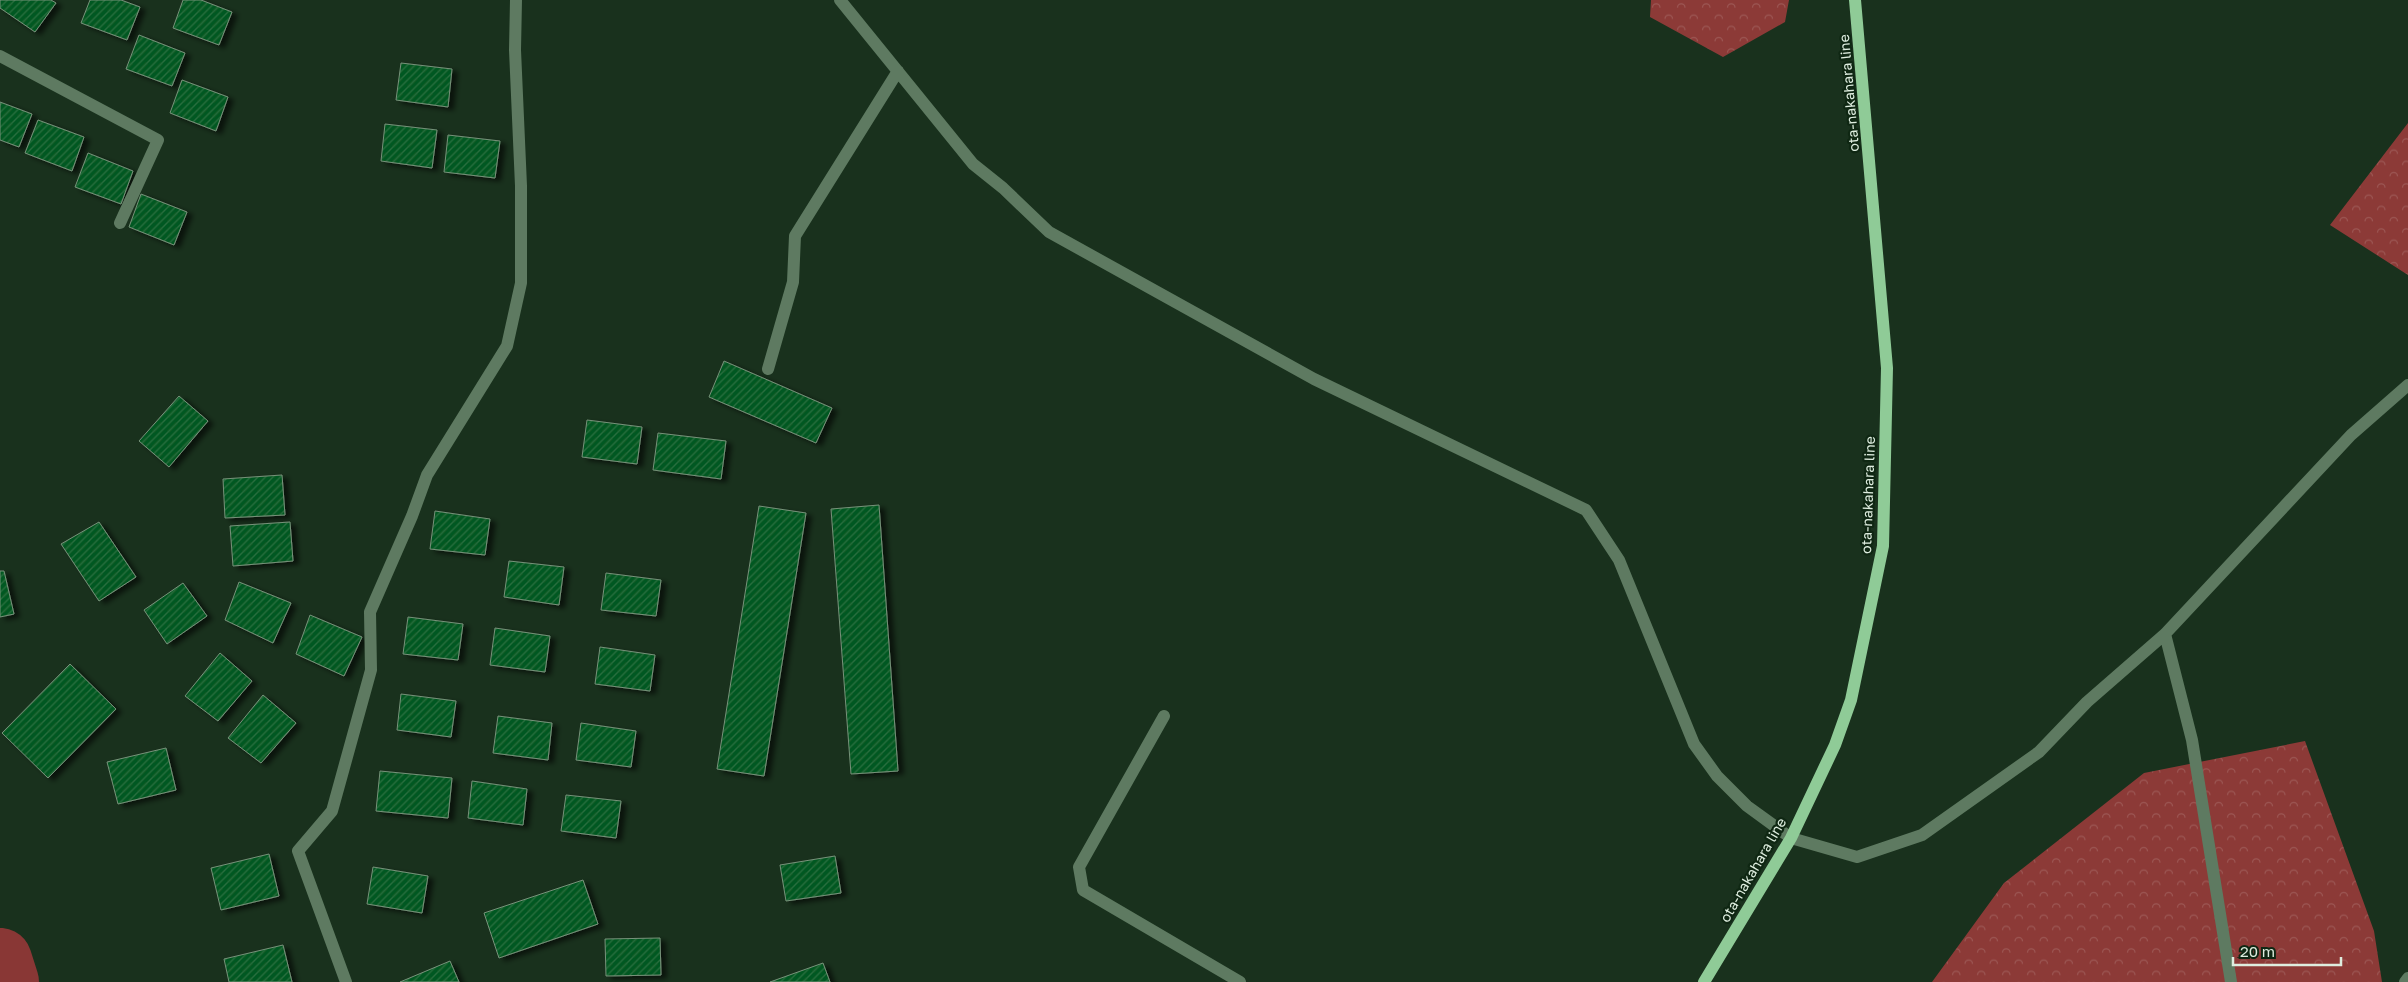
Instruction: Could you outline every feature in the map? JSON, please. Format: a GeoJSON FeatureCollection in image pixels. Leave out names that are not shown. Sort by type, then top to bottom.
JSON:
{"type":"FeatureCollection","features":[{"type":"Feature","properties":{"kind":"main road","name":"ota-nakahara line"},"geometry":{"type":"LineString","coordinates":[[1704,982],[1790,838],[1834,745],[1852,700],[1883,546],[1887,368],[1855,0]]}},
{"type":"Feature","properties":{"kind":"street"},"geometry":{"type":"LineString","coordinates":[[346,982],[298,851],[332,811],[371,670],[370,612],[412,516],[427,475],[507,346],[521,283],[521,186],[515,50],[516,0]]}},
{"type":"Feature","properties":{"kind":"street"},"geometry":{"type":"LineString","coordinates":[[840,0],[973,164],[1003,188],[1049,232],[1314,379],[1586,510],[1620,560],[1694,744],[1716,776],[1747,806],[1790,838],[1857,857],[1922,835],[2039,752],[2087,702],[2165,634],[2350,435],[2408,385]]}},
{"type":"Feature","properties":{"kind":"street"},"geometry":{"type":"LineString","coordinates":[[0,56],[158,140],[120,223]]}},
{"type":"Feature","properties":{"kind":"street"},"geometry":{"type":"LineString","coordinates":[[768,369],[792,282],[795,236],[898,72]]}},
{"type":"Feature","properties":{"kind":"street"},"geometry":{"type":"LineString","coordinates":[[2165,634],[2192,740],[2231,982]]}},
{"type":"Feature","properties":{"kind":"street"},"geometry":{"type":"LineString","coordinates":[[1164,716],[1079,867],[1083,890],[1240,982]]}},
{"type":"Feature","properties":{"kind":"street"},"geometry":{"type":"LineString","coordinates":[[2405,982],[2408,978]]}},
{"type":"Feature","properties":{"kind":"green space"},"geometry":{"type":"Polygon","coordinates":[[[1651,0],[1789,0],[1785,22],[1723,57],[1650,17],[1651,0]]]}},
{"type":"Feature","properties":{"kind":"green space"},"geometry":{"type":"Polygon","coordinates":[[[2408,123],[2408,275],[2330,225],[2408,123]]]}},
{"type":"Feature","properties":{"kind":"green space"},"geometry":{"type":"Polygon","coordinates":[[[2305,741],[2374,931],[2382,982],[1932,982],[2004,883],[2144,773],[2305,741]]]}},
{"type":"Feature","properties":{"kind":"building"},"geometry":{"type":"Polygon","coordinates":[[[0,0],[51,0],[56,3],[35,32],[0,8],[0,0]]]}},
{"type":"Feature","properties":{"kind":"building"},"geometry":{"type":"Polygon","coordinates":[[[90,0],[121,0],[140,7],[127,40],[81,23],[90,0]]]}},
{"type":"Feature","properties":{"kind":"building"},"geometry":{"type":"Polygon","coordinates":[[[183,0],[201,0],[232,12],[219,45],[173,28],[183,0]]]}},
{"type":"Feature","properties":{"kind":"building"},"geometry":{"type":"Polygon","coordinates":[[[139,35],[185,53],[172,86],[126,69],[139,35]]]}},
{"type":"Feature","properties":{"kind":"building"},"geometry":{"type":"Polygon","coordinates":[[[401,63],[452,69],[448,107],[396,100],[401,63]]]}},
{"type":"Feature","properties":{"kind":"building"},"geometry":{"type":"Polygon","coordinates":[[[182,80],[228,97],[216,131],[170,113],[182,80]]]}},
{"type":"Feature","properties":{"kind":"building"},"geometry":{"type":"Polygon","coordinates":[[[0,102],[32,114],[19,147],[0,140],[0,102]]]}},
{"type":"Feature","properties":{"kind":"building"},"geometry":{"type":"Polygon","coordinates":[[[38,120],[84,137],[72,171],[25,153],[38,120]]]}},
{"type":"Feature","properties":{"kind":"building"},"geometry":{"type":"Polygon","coordinates":[[[385,124],[437,130],[432,168],[381,161],[385,124]]]}},
{"type":"Feature","properties":{"kind":"building"},"geometry":{"type":"Polygon","coordinates":[[[448,135],[500,141],[495,178],[444,172],[448,135]]]}},
{"type":"Feature","properties":{"kind":"building"},"geometry":{"type":"Polygon","coordinates":[[[88,153],[133,171],[121,204],[75,187],[88,153]]]}},
{"type":"Feature","properties":{"kind":"building"},"geometry":{"type":"Polygon","coordinates":[[[141,194],[187,212],[174,245],[129,227],[141,194]]]}},
{"type":"Feature","properties":{"kind":"building"},"geometry":{"type":"Polygon","coordinates":[[[724,361],[832,408],[816,443],[709,397],[724,361]]]}},
{"type":"Feature","properties":{"kind":"building"},"geometry":{"type":"Polygon","coordinates":[[[179,396],[208,421],[169,467],[139,441],[179,396]]]}},
{"type":"Feature","properties":{"kind":"building"},"geometry":{"type":"Polygon","coordinates":[[[587,420],[642,427],[637,464],[582,457],[587,420]]]}},
{"type":"Feature","properties":{"kind":"building"},"geometry":{"type":"Polygon","coordinates":[[[658,433],[726,441],[721,479],[653,470],[658,433]]]}},
{"type":"Feature","properties":{"kind":"building"},"geometry":{"type":"Polygon","coordinates":[[[282,475],[285,515],[225,518],[223,479],[282,475]]]}},
{"type":"Feature","properties":{"kind":"building"},"geometry":{"type":"Polygon","coordinates":[[[879,505],[898,771],[851,774],[831,509],[879,505]]]}},
{"type":"Feature","properties":{"kind":"building"},"geometry":{"type":"Polygon","coordinates":[[[759,506],[806,513],[764,776],[717,769],[759,506]]]}},
{"type":"Feature","properties":{"kind":"building"},"geometry":{"type":"Polygon","coordinates":[[[435,511],[490,519],[485,555],[430,549],[435,511]]]}},
{"type":"Feature","properties":{"kind":"building"},"geometry":{"type":"Polygon","coordinates":[[[99,522],[136,577],[99,601],[61,544],[99,522]]]}},
{"type":"Feature","properties":{"kind":"building"},"geometry":{"type":"Polygon","coordinates":[[[290,522],[293,561],[233,566],[230,526],[290,522]]]}},
{"type":"Feature","properties":{"kind":"building"},"geometry":{"type":"Polygon","coordinates":[[[509,561],[564,567],[559,605],[504,597],[509,561]]]}},
{"type":"Feature","properties":{"kind":"building"},"geometry":{"type":"Polygon","coordinates":[[[0,571],[4,571],[14,614],[0,617],[0,571]]]}},
{"type":"Feature","properties":{"kind":"building"},"geometry":{"type":"Polygon","coordinates":[[[606,573],[661,580],[656,616],[601,610],[606,573]]]}},
{"type":"Feature","properties":{"kind":"building"},"geometry":{"type":"Polygon","coordinates":[[[239,582],[291,603],[273,643],[225,620],[239,582]]]}},
{"type":"Feature","properties":{"kind":"building"},"geometry":{"type":"Polygon","coordinates":[[[183,583],[207,616],[167,644],[144,610],[183,583]]]}},
{"type":"Feature","properties":{"kind":"building"},"geometry":{"type":"Polygon","coordinates":[[[310,615],[362,637],[344,676],[296,654],[310,615]]]}},
{"type":"Feature","properties":{"kind":"building"},"geometry":{"type":"Polygon","coordinates":[[[408,617],[463,624],[458,660],[403,654],[408,617]]]}},
{"type":"Feature","properties":{"kind":"building"},"geometry":{"type":"Polygon","coordinates":[[[495,628],[550,636],[545,672],[490,665],[495,628]]]}},
{"type":"Feature","properties":{"kind":"building"},"geometry":{"type":"Polygon","coordinates":[[[600,647],[655,655],[650,691],[595,684],[600,647]]]}},
{"type":"Feature","properties":{"kind":"building"},"geometry":{"type":"Polygon","coordinates":[[[220,653],[252,681],[218,721],[185,696],[220,653]]]}},
{"type":"Feature","properties":{"kind":"building"},"geometry":{"type":"Polygon","coordinates":[[[70,664],[116,709],[48,778],[2,733],[70,664]]]}},
{"type":"Feature","properties":{"kind":"building"},"geometry":{"type":"Polygon","coordinates":[[[401,694],[456,701],[451,737],[397,730],[401,694]]]}},
{"type":"Feature","properties":{"kind":"building"},"geometry":{"type":"Polygon","coordinates":[[[263,695],[296,723],[261,763],[228,738],[263,695]]]}},
{"type":"Feature","properties":{"kind":"building"},"geometry":{"type":"Polygon","coordinates":[[[498,716],[552,723],[548,760],[493,753],[498,716]]]}},
{"type":"Feature","properties":{"kind":"building"},"geometry":{"type":"Polygon","coordinates":[[[581,723],[636,731],[631,767],[576,760],[581,723]]]}},
{"type":"Feature","properties":{"kind":"building"},"geometry":{"type":"Polygon","coordinates":[[[166,748],[176,790],[118,804],[107,762],[166,748]]]}},
{"type":"Feature","properties":{"kind":"building"},"geometry":{"type":"Polygon","coordinates":[[[380,771],[452,778],[448,818],[376,811],[380,771]]]}},
{"type":"Feature","properties":{"kind":"building"},"geometry":{"type":"Polygon","coordinates":[[[472,781],[527,789],[523,825],[468,818],[472,781]]]}},
{"type":"Feature","properties":{"kind":"building"},"geometry":{"type":"Polygon","coordinates":[[[566,795],[621,801],[616,838],[561,831],[566,795]]]}},
{"type":"Feature","properties":{"kind":"building"},"geometry":{"type":"Polygon","coordinates":[[[269,854],[279,896],[221,910],[211,868],[269,854]]]}},
{"type":"Feature","properties":{"kind":"building"},"geometry":{"type":"Polygon","coordinates":[[[835,856],[841,893],[786,901],[780,865],[835,856]]]}},
{"type":"Feature","properties":{"kind":"building"},"geometry":{"type":"Polygon","coordinates":[[[373,867],[428,876],[422,913],[367,904],[373,867]]]}},
{"type":"Feature","properties":{"kind":"building"},"geometry":{"type":"Polygon","coordinates":[[[583,880],[598,924],[499,958],[484,913],[583,880]]]}},
{"type":"Feature","properties":{"kind":"building"},"geometry":{"type":"Polygon","coordinates":[[[660,938],[661,975],[606,976],[605,939],[660,938]]]}},
{"type":"Feature","properties":{"kind":"building"},"geometry":{"type":"Polygon","coordinates":[[[283,945],[292,982],[229,982],[224,959],[283,945]]]}},
{"type":"Feature","properties":{"kind":"building"},"geometry":{"type":"Polygon","coordinates":[[[450,961],[459,982],[400,982],[450,961]]]}},
{"type":"Feature","properties":{"kind":"building"},"geometry":{"type":"Polygon","coordinates":[[[823,963],[830,982],[770,982],[823,963]]]}},
{"type":"Feature","properties":{"kind":"waterway"},"geometry":{"type":"LineString","coordinates":[[0,960],[7,982]]}}]}
